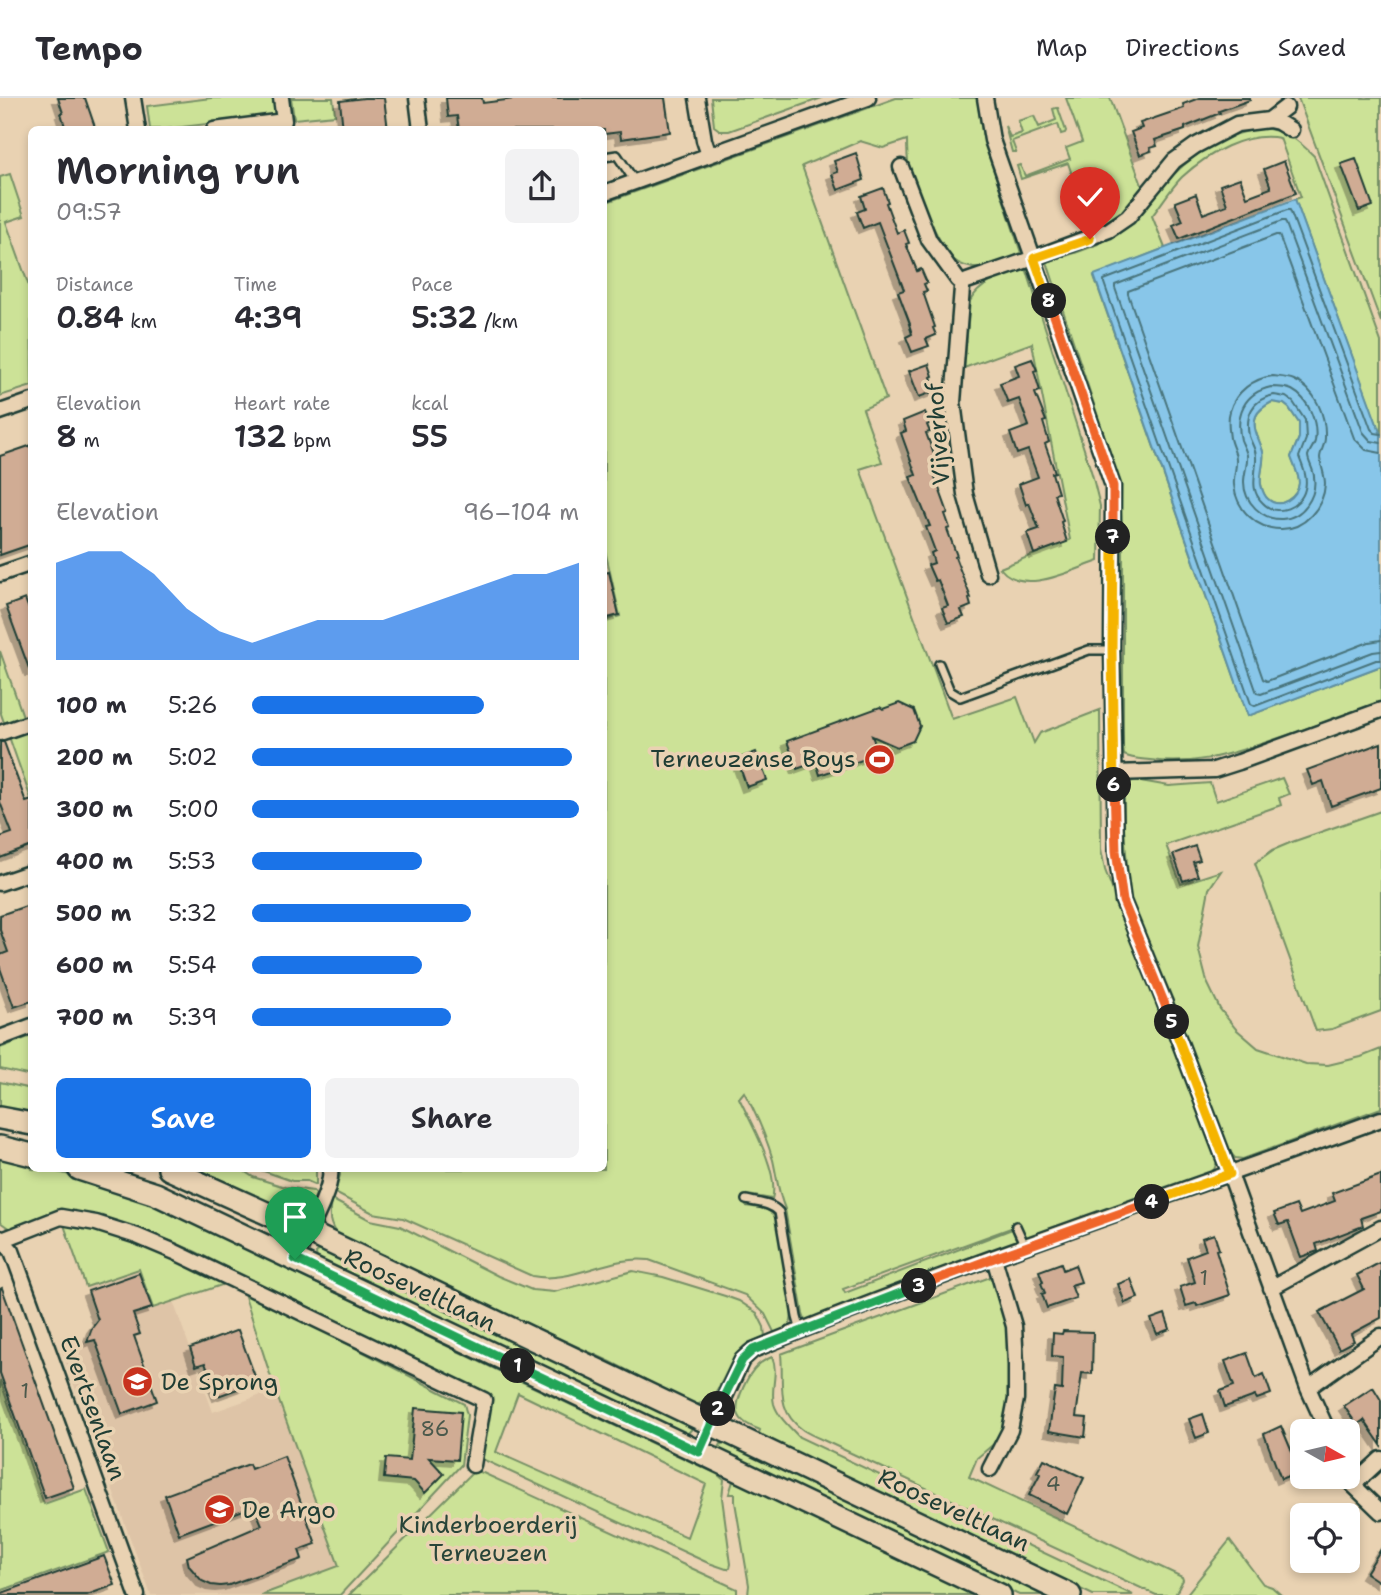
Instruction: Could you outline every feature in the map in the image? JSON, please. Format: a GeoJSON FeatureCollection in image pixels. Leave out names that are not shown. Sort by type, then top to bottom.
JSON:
{"type":"FeatureCollection","features":[{"type":"Feature","properties":{"kind":"main road"},"geometry":{"type":"LineString","coordinates":[[0,1118],[28,1123]]}},
{"type":"Feature","properties":{"kind":"main road"},"geometry":{"type":"LineString","coordinates":[[0,1147],[28,1154]]}},
{"type":"Feature","properties":{"kind":"main road","name":"Rooseveltlaan"},"geometry":{"type":"LineString","coordinates":[[88,1172],[156,1194],[1000,1595]]}},
{"type":"Feature","properties":{"kind":"main road","name":"Rooseveltlaan"},"geometry":{"type":"LineString","coordinates":[[176,1172],[712,1423],[1070,1595]]}},
{"type":"Feature","properties":{"kind":"street"},"geometry":{"type":"LineString","coordinates":[[133,98],[137,126]]}},
{"type":"Feature","properties":{"kind":"street"},"geometry":{"type":"LineString","coordinates":[[245,126],[284,121],[281,98]]}},
{"type":"Feature","properties":{"kind":"street"},"geometry":{"type":"LineString","coordinates":[[417,98],[420,126]]}},
{"type":"Feature","properties":{"kind":"street"},"geometry":{"type":"LineString","coordinates":[[697,98],[709,155]]}},
{"type":"Feature","properties":{"kind":"street"},"geometry":{"type":"LineString","coordinates":[[607,192],[868,98]]}},
{"type":"Feature","properties":{"kind":"street"},"geometry":{"type":"LineString","coordinates":[[985,98],[992,140],[1113,486],[1114,773],[1116,851],[1123,901],[1164,1001],[1308,1388],[1322,1419]]}},
{"type":"Feature","properties":{"kind":"street"},"geometry":{"type":"LineString","coordinates":[[1269,120],[1286,107]]}},
{"type":"Feature","properties":{"kind":"street"},"geometry":{"type":"LineString","coordinates":[[901,167],[929,240],[962,283],[1109,230],[1128,217],[1168,168],[1195,146],[1237,124],[1269,120],[1291,130]]}},
{"type":"Feature","properties":{"kind":"street","name":"Vijverhof"},"geometry":{"type":"LineString","coordinates":[[962,283],[953,402],[965,494],[988,574]]}},
{"type":"Feature","properties":{"kind":"street"},"geometry":{"type":"LineString","coordinates":[[0,412],[28,402]]}},
{"type":"Feature","properties":{"kind":"street"},"geometry":{"type":"LineString","coordinates":[[0,574],[28,564]]}},
{"type":"Feature","properties":{"kind":"street"},"geometry":{"type":"LineString","coordinates":[[1114,773],[1214,770],[1381,710]]}},
{"type":"Feature","properties":{"kind":"street"},"geometry":{"type":"LineString","coordinates":[[0,733],[28,723]]}},
{"type":"Feature","properties":{"kind":"street"},"geometry":{"type":"LineString","coordinates":[[0,883],[28,873]]}},
{"type":"Feature","properties":{"kind":"street"},"geometry":{"type":"LineString","coordinates":[[0,1038],[28,1028]]}},
{"type":"Feature","properties":{"kind":"street"},"geometry":{"type":"LineString","coordinates":[[699,1452],[742,1360],[753,1350],[994,1258],[1381,1119]]}},
{"type":"Feature","properties":{"kind":"street"},"geometry":{"type":"LineString","coordinates":[[295,1259],[326,1193],[330,1172]]}},
{"type":"Feature","properties":{"kind":"street","name":"Evertsenlaan"},"geometry":{"type":"LineString","coordinates":[[137,1595],[12,1251],[1,1239],[61,1217],[96,1223],[175,1252],[484,1400],[473,1465]]}},
{"type":"Feature","properties":{"kind":"street"},"geometry":{"type":"LineString","coordinates":[[1271,1288],[1381,1228]]}},
{"type":"Feature","properties":{"kind":"street"},"geometry":{"type":"LineString","coordinates":[[990,1469],[1010,1430],[1016,1399],[1014,1326],[994,1258]]}},
{"type":"Feature","properties":{"kind":"street"},"geometry":{"type":"LineString","coordinates":[[1308,1388],[1381,1336]]}},
{"type":"Feature","properties":{"kind":"street"},"geometry":{"type":"LineString","coordinates":[[1360,1473],[1381,1459]]}},
{"type":"Feature","properties":{"kind":"street"},"geometry":{"type":"LineString","coordinates":[[1359,1489],[1381,1513]]}},
{"type":"Feature","properties":{"kind":"lane"},"geometry":{"type":"LineString","coordinates":[[607,157],[618,155],[636,183]]}},
{"type":"Feature","properties":{"kind":"lane"},"geometry":{"type":"LineString","coordinates":[[938,667],[950,691],[960,697],[1089,649],[1112,650]]}},
{"type":"Feature","properties":{"kind":"lane"},"geometry":{"type":"LineString","coordinates":[[746,1200],[769,1205],[779,1212],[797,1317],[802,1331]]}},
{"type":"Feature","properties":{"kind":"lane"},"geometry":{"type":"LineString","coordinates":[[1016,1226],[1026,1247]]}},
{"type":"Feature","properties":{"kind":"shaded area","name":"De Argo"},"geometry":{"type":"Polygon","coordinates":[[[139,1269],[153,1308],[173,1301],[213,1412],[275,1390],[339,1566],[261,1595],[151,1595],[62,1352],[86,1342],[89,1330],[97,1320],[86,1287],[139,1269]]]}},
{"type":"Feature","properties":{"kind":"green space"},"geometry":{"type":"Polygon","coordinates":[[[211,98],[278,98],[280,115],[190,126],[150,126],[147,106],[211,98]]]}},
{"type":"Feature","properties":{"kind":"green space"},"geometry":{"type":"Polygon","coordinates":[[[291,98],[333,98],[335,115],[294,119],[291,98]]]}},
{"type":"Feature","properties":{"kind":"green space"},"geometry":{"type":"Polygon","coordinates":[[[711,98],[822,98],[729,131],[721,131],[714,126],[711,98]]]}},
{"type":"Feature","properties":{"kind":"green space","name":"Terneuzense Boys"},"geometry":{"type":"Polygon","coordinates":[[[896,98],[977,98],[983,137],[1021,253],[995,264],[982,268],[967,267],[948,253],[916,188],[908,164],[907,140],[883,148],[860,141],[802,166],[886,399],[863,409],[882,462],[860,469],[952,719],[1017,697],[1034,743],[1040,733],[1100,710],[1101,849],[1105,870],[1217,1162],[1213,1172],[1204,1177],[1027,1241],[1019,1225],[843,1289],[845,1293],[1012,1229],[1018,1244],[810,1322],[805,1320],[803,1314],[785,1209],[773,1160],[744,1092],[739,1098],[763,1148],[773,1188],[772,1199],[747,1195],[746,1206],[766,1210],[775,1217],[789,1286],[791,1321],[787,1328],[775,1334],[765,1314],[745,1295],[649,1260],[619,1262],[562,1276],[532,1276],[403,1218],[373,1213],[335,1193],[340,1172],[607,1172],[607,620],[620,616],[607,559],[607,202],[896,98]]]}},
{"type":"Feature","properties":{"kind":"green space"},"geometry":{"type":"Polygon","coordinates":[[[1066,98],[1110,98],[1143,188],[1121,213],[1091,230],[1068,163],[1021,179],[1017,166],[1020,165],[1025,176],[1070,159],[1066,148],[1082,142],[1066,98]]]}},
{"type":"Feature","properties":{"kind":"green space"},"geometry":{"type":"Polygon","coordinates":[[[1298,98],[1381,98],[1381,322],[1375,306],[1298,98]]]}},
{"type":"Feature","properties":{"kind":"green space"},"geometry":{"type":"Polygon","coordinates":[[[1058,108],[1065,133],[1061,134],[1058,124],[1012,141],[1016,152],[1012,152],[1005,126],[1010,137],[1022,133],[1018,121],[1034,116],[1039,127],[1056,120],[1053,109],[1058,108]]]}},
{"type":"Feature","properties":{"kind":"green space"},"geometry":{"type":"Polygon","coordinates":[[[1263,128],[1291,137],[1314,156],[1381,342],[1381,436],[1295,199],[1301,197],[1280,138],[1241,141],[1192,168],[1174,186],[1152,216],[1165,248],[1094,276],[1248,716],[1381,666],[1381,702],[1213,758],[1167,761],[1133,758],[1124,755],[1123,748],[1123,540],[1120,497],[1113,462],[1047,262],[1091,247],[1122,231],[1137,218],[1173,175],[1193,158],[1226,138],[1263,128]]]}},
{"type":"Feature","properties":{"kind":"green space"},"geometry":{"type":"Polygon","coordinates":[[[10,174],[24,216],[6,222],[28,284],[28,387],[0,396],[0,177],[10,174]]]}},
{"type":"Feature","properties":{"kind":"green space"},"geometry":{"type":"Polygon","coordinates":[[[1026,268],[1100,506],[1099,561],[1062,575],[1034,581],[1010,576],[1000,568],[1070,540],[1032,343],[964,368],[970,301],[987,284],[1026,268]]]}},
{"type":"Feature","properties":{"kind":"green space"},"geometry":{"type":"Polygon","coordinates":[[[1272,402],[1284,404],[1299,423],[1299,438],[1291,457],[1298,476],[1298,488],[1288,500],[1278,503],[1267,498],[1262,488],[1263,452],[1255,425],[1259,411],[1272,402]]]}},
{"type":"Feature","properties":{"kind":"green space"},"geometry":{"type":"Polygon","coordinates":[[[0,651],[28,730],[28,790],[0,711],[0,651]]]}},
{"type":"Feature","properties":{"kind":"green space"},"geometry":{"type":"Polygon","coordinates":[[[1282,778],[1289,794],[1279,798],[1281,805],[1166,845],[1181,884],[1221,871],[1209,889],[1198,947],[1207,982],[1220,1009],[1236,1029],[1258,1048],[1306,1064],[1328,1065],[1381,1049],[1381,1108],[1243,1159],[1235,1158],[1229,1151],[1130,898],[1123,790],[1126,784],[1135,780],[1169,786],[1210,783],[1216,801],[1282,778]]]}},
{"type":"Feature","properties":{"kind":"green space"},"geometry":{"type":"Polygon","coordinates":[[[1381,811],[1381,1011],[1332,1029],[1316,1031],[1255,863],[1273,850],[1292,842],[1381,811]]]}},
{"type":"Feature","properties":{"kind":"green space"},"geometry":{"type":"Polygon","coordinates":[[[28,1037],[28,1075],[0,1069],[0,1048],[28,1037]]]}},
{"type":"Feature","properties":{"kind":"green space"},"geometry":{"type":"Polygon","coordinates":[[[0,1082],[28,1088],[28,1115],[0,1110],[0,1082]]]}},
{"type":"Feature","properties":{"kind":"green space"},"geometry":{"type":"Polygon","coordinates":[[[0,1158],[28,1165],[28,1172],[54,1172],[72,1176],[139,1198],[717,1474],[724,1480],[722,1498],[730,1568],[706,1562],[480,1458],[481,1405],[300,1305],[196,1252],[128,1226],[60,1211],[10,1229],[0,1222],[0,1158]],[[518,1393],[496,1452],[687,1537],[706,1484],[518,1393]]]}},
{"type":"Feature","properties":{"kind":"green space"},"geometry":{"type":"Polygon","coordinates":[[[197,1172],[246,1172],[285,1187],[313,1191],[316,1194],[306,1208],[289,1212],[197,1172]]]}},
{"type":"Feature","properties":{"kind":"green space"},"geometry":{"type":"Polygon","coordinates":[[[266,1172],[316,1172],[316,1185],[307,1181],[292,1181],[266,1172]]]}},
{"type":"Feature","properties":{"kind":"green space"},"geometry":{"type":"Polygon","coordinates":[[[331,1199],[370,1220],[400,1226],[498,1276],[532,1290],[554,1292],[633,1271],[725,1296],[739,1301],[757,1313],[764,1327],[765,1337],[744,1346],[732,1361],[718,1389],[704,1402],[694,1405],[611,1362],[339,1238],[330,1220],[331,1199]]]}},
{"type":"Feature","properties":{"kind":"green space"},"geometry":{"type":"Polygon","coordinates":[[[64,1225],[91,1228],[119,1236],[231,1282],[153,1308],[139,1269],[86,1287],[64,1225]]]}},
{"type":"Feature","properties":{"kind":"green space"},"geometry":{"type":"Polygon","coordinates":[[[321,1249],[689,1422],[691,1430],[687,1434],[680,1434],[317,1260],[316,1253],[321,1249]]]}},
{"type":"Feature","properties":{"kind":"green space"},"geometry":{"type":"Polygon","coordinates":[[[993,1276],[1009,1337],[1009,1410],[996,1442],[977,1458],[969,1477],[1182,1577],[1175,1595],[1156,1595],[815,1437],[803,1430],[788,1414],[783,1396],[781,1354],[993,1276]]]}},
{"type":"Feature","properties":{"kind":"green space"},"geometry":{"type":"Polygon","coordinates":[[[243,1290],[464,1404],[467,1415],[461,1465],[340,1595],[261,1595],[339,1566],[275,1390],[243,1290]]]}},
{"type":"Feature","properties":{"kind":"green space"},"geometry":{"type":"Polygon","coordinates":[[[772,1357],[775,1369],[774,1404],[781,1418],[799,1437],[1133,1595],[1093,1595],[758,1436],[760,1430],[747,1424],[739,1416],[738,1402],[746,1381],[754,1370],[760,1363],[772,1357]]]}},
{"type":"Feature","properties":{"kind":"green space"},"geometry":{"type":"Polygon","coordinates":[[[0,1380],[44,1504],[86,1489],[109,1552],[0,1591],[0,1380]]]}},
{"type":"Feature","properties":{"kind":"green space"},"geometry":{"type":"Polygon","coordinates":[[[726,1441],[1052,1595],[1019,1595],[724,1455],[719,1448],[722,1442],[726,1441]]]}},
{"type":"Feature","properties":{"kind":"green space","name":"Kinderboerderij Terneuzen"},"geometry":{"type":"Polygon","coordinates":[[[474,1471],[737,1589],[737,1595],[349,1595],[474,1471]]]}},
{"type":"Feature","properties":{"kind":"green space"},"geometry":{"type":"Polygon","coordinates":[[[734,1478],[980,1595],[748,1595],[749,1585],[735,1494],[729,1494],[734,1478]]]}},
{"type":"Feature","properties":{"kind":"green space"},"geometry":{"type":"Polygon","coordinates":[[[1230,1540],[1263,1584],[1272,1587],[1281,1595],[1186,1595],[1230,1540]]]}},
{"type":"Feature","properties":{"kind":"water"},"geometry":{"type":"Polygon","coordinates":[[[1295,199],[1381,435],[1381,666],[1248,716],[1094,275],[1295,199]],[[1267,404],[1259,411],[1255,420],[1255,430],[1263,452],[1261,487],[1267,498],[1278,503],[1292,497],[1299,483],[1291,457],[1299,438],[1299,423],[1284,404],[1267,404]]]}},
{"type":"Feature","properties":{"kind":"building"},"geometry":{"type":"Polygon","coordinates":[[[58,98],[85,98],[95,126],[65,126],[58,98]]]}},
{"type":"Feature","properties":{"kind":"building"},"geometry":{"type":"Polygon","coordinates":[[[384,98],[388,126],[343,126],[340,101],[384,98]]]}},
{"type":"Feature","properties":{"kind":"building"},"geometry":{"type":"Polygon","coordinates":[[[446,98],[482,98],[483,103],[522,98],[665,98],[670,132],[621,139],[620,132],[607,134],[607,126],[458,126],[457,116],[448,117],[446,98]]]}},
{"type":"Feature","properties":{"kind":"building"},"geometry":{"type":"Polygon","coordinates":[[[1199,98],[1250,100],[1219,111],[1220,113],[1185,127],[1185,130],[1155,140],[1157,146],[1140,155],[1131,132],[1142,128],[1140,123],[1184,108],[1183,104],[1199,98]]]}},
{"type":"Feature","properties":{"kind":"building"},"geometry":{"type":"Polygon","coordinates":[[[856,153],[864,180],[838,190],[832,174],[838,172],[834,161],[856,153]]]}},
{"type":"Feature","properties":{"kind":"building"},"geometry":{"type":"Polygon","coordinates":[[[1356,159],[1373,206],[1359,211],[1341,164],[1356,159]]]}},
{"type":"Feature","properties":{"kind":"building"},"geometry":{"type":"Polygon","coordinates":[[[1284,161],[1296,193],[1179,239],[1173,225],[1183,221],[1175,202],[1196,194],[1203,214],[1227,205],[1220,185],[1240,178],[1247,197],[1271,188],[1264,169],[1284,161]]]}},
{"type":"Feature","properties":{"kind":"building"},"geometry":{"type":"Polygon","coordinates":[[[883,188],[897,233],[904,230],[909,243],[906,244],[917,271],[921,269],[927,283],[924,284],[927,291],[923,292],[935,327],[933,328],[936,335],[926,339],[929,346],[912,352],[906,337],[912,334],[910,324],[898,292],[904,290],[878,222],[863,228],[857,212],[865,209],[861,196],[883,188]]]}},
{"type":"Feature","properties":{"kind":"building"},"geometry":{"type":"Polygon","coordinates":[[[1032,359],[1037,370],[1034,371],[1040,391],[1035,393],[1046,421],[1043,422],[1049,442],[1045,444],[1055,472],[1052,473],[1058,493],[1054,494],[1067,542],[1034,554],[1027,533],[1039,529],[1029,503],[1026,505],[1019,484],[1038,477],[1028,450],[1017,454],[1010,433],[1029,426],[1019,399],[1008,403],[1000,383],[1019,376],[1015,365],[1032,359]]]}},
{"type":"Feature","properties":{"kind":"building"},"geometry":{"type":"Polygon","coordinates":[[[929,364],[936,391],[919,397],[909,371],[929,364]]]}},
{"type":"Feature","properties":{"kind":"building"},"geometry":{"type":"Polygon","coordinates":[[[925,412],[930,432],[926,433],[939,468],[936,469],[939,476],[935,477],[948,513],[945,514],[950,528],[947,529],[971,598],[971,606],[961,610],[964,617],[948,623],[942,608],[948,606],[938,580],[935,581],[928,565],[934,563],[931,553],[935,551],[926,527],[930,526],[910,477],[916,475],[901,433],[906,431],[903,421],[925,412]]]}},
{"type":"Feature","properties":{"kind":"building"},"geometry":{"type":"Polygon","coordinates":[[[28,446],[28,545],[0,555],[0,456],[28,446]]]}},
{"type":"Feature","properties":{"kind":"building"},"geometry":{"type":"Polygon","coordinates":[[[607,572],[619,615],[607,618],[607,572]]]}},
{"type":"Feature","properties":{"kind":"building"},"geometry":{"type":"Polygon","coordinates":[[[25,599],[28,607],[28,666],[6,606],[25,599]]]}},
{"type":"Feature","properties":{"kind":"building"},"geometry":{"type":"Polygon","coordinates":[[[899,703],[914,710],[920,726],[913,741],[897,747],[872,736],[879,754],[820,775],[816,762],[797,769],[787,741],[880,707],[883,709],[899,703]]]}},
{"type":"Feature","properties":{"kind":"building"},"geometry":{"type":"Polygon","coordinates":[[[0,742],[4,742],[26,802],[28,801],[28,848],[0,858],[0,837],[12,833],[0,802],[0,742]]]}},
{"type":"Feature","properties":{"kind":"building"},"geometry":{"type":"Polygon","coordinates":[[[1381,743],[1381,788],[1331,806],[1323,781],[1313,785],[1307,770],[1381,743]]]}},
{"type":"Feature","properties":{"kind":"building"},"geometry":{"type":"Polygon","coordinates":[[[756,752],[767,780],[747,787],[737,759],[756,752]]]}},
{"type":"Feature","properties":{"kind":"building"},"geometry":{"type":"Polygon","coordinates":[[[1195,846],[1200,860],[1193,862],[1198,876],[1183,881],[1173,854],[1195,846]]]}},
{"type":"Feature","properties":{"kind":"building"},"geometry":{"type":"Polygon","coordinates":[[[28,905],[28,1002],[14,1007],[0,968],[0,955],[8,952],[0,930],[0,915],[28,905]]]}},
{"type":"Feature","properties":{"kind":"building"},"geometry":{"type":"Polygon","coordinates":[[[1381,1175],[1381,1211],[1361,1218],[1363,1226],[1316,1244],[1318,1251],[1301,1257],[1288,1222],[1279,1225],[1274,1213],[1296,1205],[1300,1214],[1335,1201],[1332,1193],[1381,1175]]]}},
{"type":"Feature","properties":{"kind":"building"},"geometry":{"type":"Polygon","coordinates":[[[1214,1234],[1219,1249],[1216,1250],[1230,1295],[1197,1306],[1196,1303],[1186,1306],[1180,1287],[1195,1282],[1187,1257],[1206,1250],[1202,1238],[1214,1234]]]}},
{"type":"Feature","properties":{"kind":"building"},"geometry":{"type":"Polygon","coordinates":[[[1381,1262],[1381,1318],[1351,1334],[1354,1341],[1339,1349],[1319,1312],[1364,1289],[1357,1275],[1381,1262]]]}},
{"type":"Feature","properties":{"kind":"building"},"geometry":{"type":"Polygon","coordinates":[[[1061,1263],[1063,1270],[1075,1265],[1081,1282],[1071,1285],[1076,1298],[1047,1308],[1039,1271],[1061,1263]]]}},
{"type":"Feature","properties":{"kind":"building"},"geometry":{"type":"Polygon","coordinates":[[[139,1273],[152,1308],[133,1314],[140,1334],[134,1336],[157,1401],[122,1414],[95,1340],[87,1342],[98,1320],[88,1291],[139,1273]]]}},
{"type":"Feature","properties":{"kind":"building"},"geometry":{"type":"Polygon","coordinates":[[[1131,1279],[1138,1298],[1125,1303],[1118,1284],[1131,1279]]]}},
{"type":"Feature","properties":{"kind":"building"},"geometry":{"type":"Polygon","coordinates":[[[2,1288],[74,1488],[45,1498],[0,1373],[2,1288]]]}},
{"type":"Feature","properties":{"kind":"building"},"geometry":{"type":"Polygon","coordinates":[[[1165,1314],[1170,1329],[1157,1334],[1151,1319],[1165,1314]]]}},
{"type":"Feature","properties":{"kind":"building"},"geometry":{"type":"Polygon","coordinates":[[[238,1330],[257,1382],[218,1396],[205,1363],[196,1366],[190,1348],[238,1330]]]}},
{"type":"Feature","properties":{"kind":"building"},"geometry":{"type":"Polygon","coordinates":[[[1063,1331],[1093,1332],[1092,1374],[1082,1373],[1076,1417],[1087,1418],[1085,1437],[1049,1431],[1055,1389],[1062,1390],[1063,1357],[1052,1356],[1053,1333],[1062,1334],[1063,1331]]]}},
{"type":"Feature","properties":{"kind":"building"},"geometry":{"type":"Polygon","coordinates":[[[1247,1353],[1256,1378],[1264,1374],[1271,1394],[1257,1399],[1255,1396],[1225,1407],[1220,1391],[1234,1386],[1225,1361],[1247,1353]]]}},
{"type":"Feature","properties":{"kind":"building"},"geometry":{"type":"Polygon","coordinates":[[[1373,1387],[1381,1400],[1381,1445],[1364,1420],[1360,1423],[1360,1419],[1353,1419],[1344,1406],[1373,1387]]]}},
{"type":"Feature","properties":{"kind":"building"},"geometry":{"type":"Polygon","coordinates":[[[415,1408],[461,1412],[457,1460],[429,1458],[444,1474],[425,1493],[414,1481],[384,1478],[386,1458],[410,1460],[415,1408]]]}},
{"type":"Feature","properties":{"kind":"building"},"geometry":{"type":"Polygon","coordinates":[[[1203,1414],[1209,1433],[1196,1438],[1189,1419],[1203,1414]]]}},
{"type":"Feature","properties":{"kind":"building"},"geometry":{"type":"Polygon","coordinates":[[[1281,1426],[1290,1447],[1290,1475],[1281,1479],[1264,1434],[1281,1426]]]}},
{"type":"Feature","properties":{"kind":"building"},"geometry":{"type":"Polygon","coordinates":[[[284,1456],[316,1544],[299,1550],[302,1559],[229,1585],[211,1585],[202,1581],[189,1566],[187,1557],[262,1525],[254,1506],[179,1534],[165,1495],[249,1464],[251,1469],[284,1456]]]}},
{"type":"Feature","properties":{"kind":"building"},"geometry":{"type":"Polygon","coordinates":[[[1044,1459],[1084,1478],[1067,1514],[1029,1495],[1044,1459]]]}},
{"type":"Feature","properties":{"kind":"building"},"geometry":{"type":"Polygon","coordinates":[[[1381,1549],[1381,1583],[1366,1573],[1381,1549]]]}},
{"type":"Feature","properties":{"kind":"building"},"geometry":{"type":"Polygon","coordinates":[[[104,1556],[115,1585],[87,1595],[2,1593],[104,1556]]]}},
{"type":"Feature","properties":{"kind":"place","name":"Terneuzense Boys"},"geometry":{"type":"Point","coordinates":[879,759]}},
{"type":"Feature","properties":{"kind":"place","name":"De Sprong"},"geometry":{"type":"Point","coordinates":[138,1382]}},
{"type":"Feature","properties":{"kind":"place","name":"De Argo"},"geometry":{"type":"Point","coordinates":[219,1510]}},
{"type":"Feature","properties":{"kind":"route"},"geometry":{"type":"LineString","coordinates":[[295,1259],[699,1452],[742,1360],[753,1350],[994,1258],[1230,1174],[1123,901],[1116,851],[1112,650],[1113,486],[1034,258],[1090,239]]}}]}
